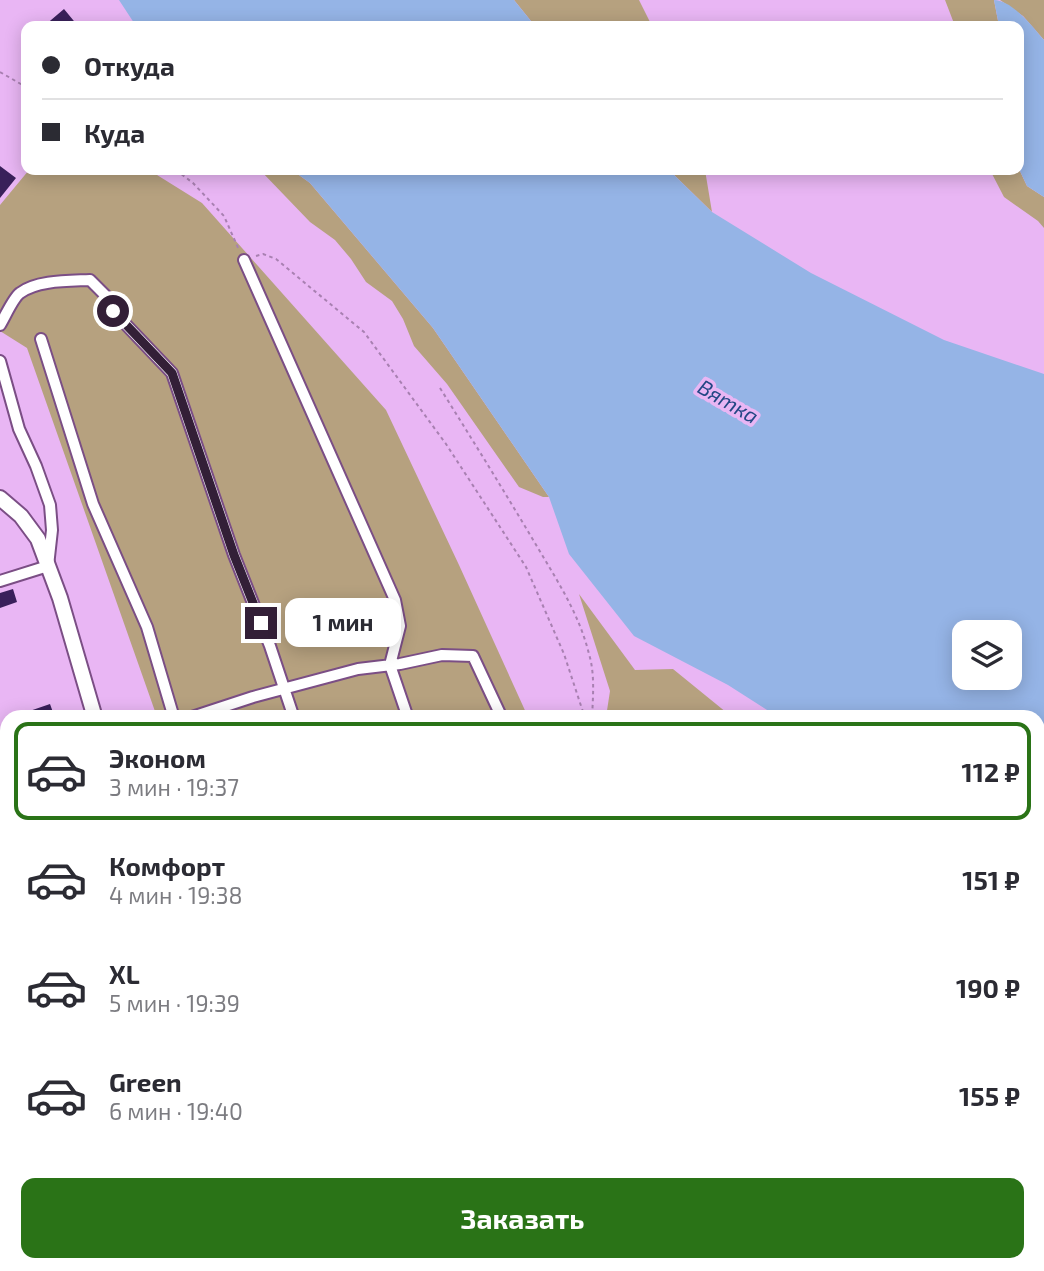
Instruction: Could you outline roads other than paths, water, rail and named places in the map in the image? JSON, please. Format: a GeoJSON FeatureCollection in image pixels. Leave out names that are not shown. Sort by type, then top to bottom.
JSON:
{"type":"FeatureCollection","features":[{"type":"Feature","properties":{"kind":"street"},"geometry":{"type":"LineString","coordinates":[[244,260],[395,600],[400,626],[390,665],[405,710]]}},
{"type":"Feature","properties":{"kind":"street"},"geometry":{"type":"LineString","coordinates":[[0,326],[19,293],[39,284],[90,280],[105,295],[113,311],[172,373],[234,555],[292,710]]}},
{"type":"Feature","properties":{"kind":"street"},"geometry":{"type":"LineString","coordinates":[[41,339],[93,504],[147,627],[172,710]]}},
{"type":"Feature","properties":{"kind":"street"},"geometry":{"type":"LineString","coordinates":[[0,361],[19,429],[50,505],[52,530],[48,566]]}},
{"type":"Feature","properties":{"kind":"street"},"geometry":{"type":"LineString","coordinates":[[0,498],[21,516],[38,539],[60,598],[93,710]]}},
{"type":"Feature","properties":{"kind":"street"},"geometry":{"type":"LineString","coordinates":[[0,581],[48,566]]}},
{"type":"Feature","properties":{"kind":"street"},"geometry":{"type":"LineString","coordinates":[[215,710],[358,669],[442,655],[473,656],[498,710]]}},
{"type":"Feature","properties":{"kind":"water"},"geometry":{"type":"Polygon","coordinates":[[[119,0],[514,0],[531,21],[133,21],[119,0]]]}},
{"type":"Feature","properties":{"kind":"water"},"geometry":{"type":"Polygon","coordinates":[[[994,0],[1015,9],[1044,40],[1044,197],[1027,186],[1022,175],[1024,175],[1024,21],[998,21],[994,0]]]}},
{"type":"Feature","properties":{"kind":"water","name":"Вятка"},"geometry":{"type":"Polygon","coordinates":[[[299,175],[674,175],[712,212],[811,273],[944,340],[1044,374],[1044,710],[767,710],[728,685],[634,636],[569,554],[549,497],[433,328],[310,183],[299,175]]]}}]}
